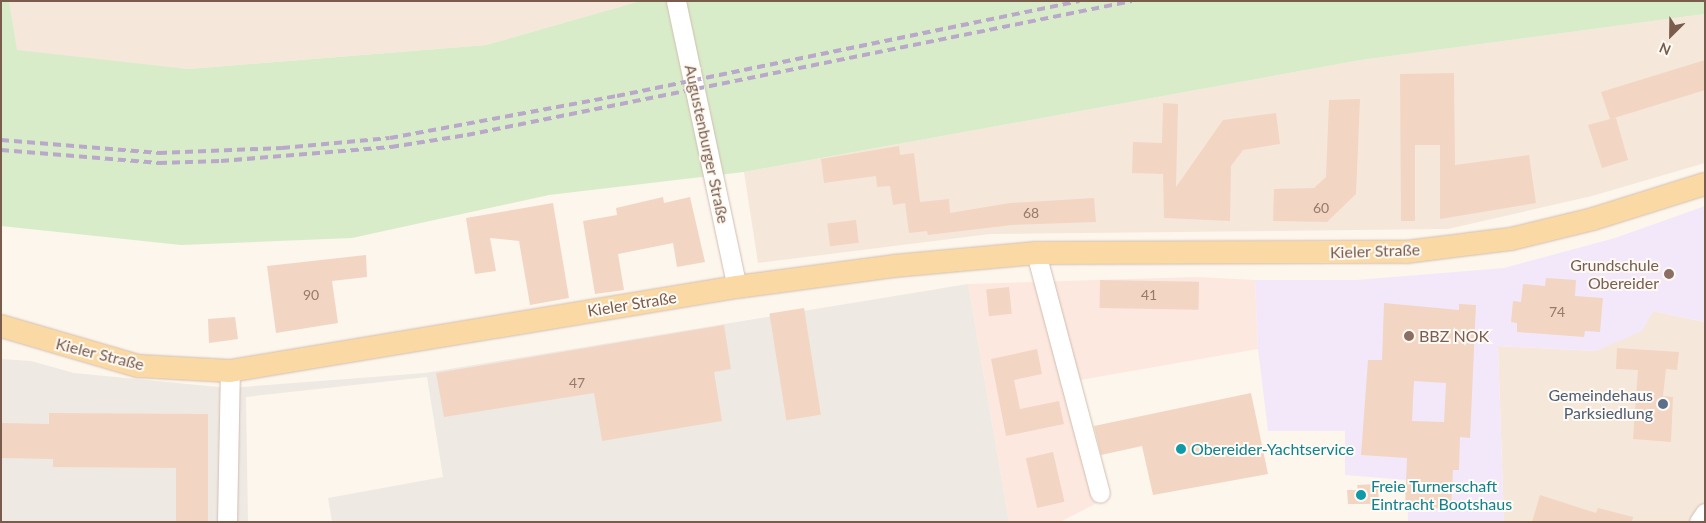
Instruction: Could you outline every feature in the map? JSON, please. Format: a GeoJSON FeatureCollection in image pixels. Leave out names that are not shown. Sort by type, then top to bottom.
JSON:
{"type":"FeatureCollection","features":[{"type":"Feature","properties":{"kind":"main road","name":"Kieler Straße"},"geometry":{"type":"LineString","coordinates":[[1,326],[138,366],[230,371],[737,287],[894,266],[1036,253],[1406,252],[1511,239],[1593,218],[1705,184]]}},
{"type":"Feature","properties":{"kind":"street","name":"Augustenburger Straße"},"geometry":{"type":"LineString","coordinates":[[676,1],[737,287]]}},
{"type":"Feature","properties":{"kind":"street"},"geometry":{"type":"LineString","coordinates":[[1036,253],[1100,493]]}},
{"type":"Feature","properties":{"kind":"street"},"geometry":{"type":"LineString","coordinates":[[227,522],[230,371]]}},
{"type":"Feature","properties":{"kind":"street"},"geometry":{"type":"LineString","coordinates":[[1699,522],[1705,513]]}},
{"type":"Feature","properties":{"kind":"shaded area"},"geometry":{"type":"Polygon","coordinates":[[[9,1],[640,1],[486,45],[188,69],[32,56],[16,50],[9,1]]]}},
{"type":"Feature","properties":{"kind":"shaded area"},"geometry":{"type":"Polygon","coordinates":[[[1705,14],[1705,163],[1592,196],[1448,229],[990,234],[758,263],[744,172],[1361,60],[1705,14]]]}},
{"type":"Feature","properties":{"kind":"shaded area"},"geometry":{"type":"Polygon","coordinates":[[[1705,206],[1705,322],[1653,311],[1642,331],[1596,351],[1498,346],[1504,522],[1408,522],[1407,480],[1345,475],[1345,431],[1268,431],[1258,349],[1255,280],[1356,280],[1504,268],[1615,238],[1705,206]]]}},
{"type":"Feature","properties":{"kind":"shaded area"},"geometry":{"type":"Polygon","coordinates":[[[1196,277],[1255,280],[1258,349],[1080,380],[1105,499],[1060,522],[1009,522],[968,284],[1196,277]]]}},
{"type":"Feature","properties":{"kind":"shaded area"},"geometry":{"type":"Polygon","coordinates":[[[968,284],[1009,522],[332,522],[328,498],[443,477],[427,377],[246,397],[248,522],[1,522],[1,359],[31,361],[74,373],[229,388],[425,373],[968,284]]]}},
{"type":"Feature","properties":{"kind":"shaded area"},"geometry":{"type":"Polygon","coordinates":[[[1653,311],[1705,322],[1705,522],[1504,522],[1498,346],[1596,351],[1653,311]]]}},
{"type":"Feature","properties":{"kind":"green space"},"geometry":{"type":"Polygon","coordinates":[[[1,1],[9,1],[17,50],[188,69],[486,45],[640,1],[1705,1],[1705,14],[1361,60],[744,172],[549,195],[352,238],[181,245],[1,226],[1,1]]]}},
{"type":"Feature","properties":{"kind":"building"},"geometry":{"type":"Polygon","coordinates":[[[1705,60],[1705,90],[1611,119],[1616,118],[1628,160],[1602,168],[1588,125],[1610,119],[1601,92],[1705,60]]]}},
{"type":"Feature","properties":{"kind":"building"},"geometry":{"type":"Polygon","coordinates":[[[1454,73],[1455,165],[1529,155],[1536,203],[1440,219],[1440,145],[1415,145],[1415,221],[1401,221],[1400,74],[1454,73]]]}},
{"type":"Feature","properties":{"kind":"building"},"geometry":{"type":"Polygon","coordinates":[[[1360,99],[1356,194],[1327,222],[1273,221],[1274,189],[1314,188],[1326,177],[1329,100],[1360,99]]]}},
{"type":"Feature","properties":{"kind":"building"},"geometry":{"type":"Polygon","coordinates":[[[1163,103],[1178,104],[1176,187],[1223,120],[1276,113],[1280,144],[1243,150],[1231,166],[1230,221],[1164,218],[1163,174],[1132,173],[1133,142],[1162,143],[1163,103]]]}},
{"type":"Feature","properties":{"kind":"building"},"geometry":{"type":"Polygon","coordinates":[[[899,146],[900,155],[914,153],[920,202],[949,199],[950,213],[1010,203],[1094,198],[1096,222],[1012,225],[928,235],[927,231],[909,233],[905,203],[893,205],[890,186],[877,187],[876,176],[824,183],[821,159],[899,146]]]}},
{"type":"Feature","properties":{"kind":"building"},"geometry":{"type":"Polygon","coordinates":[[[663,197],[664,203],[690,197],[705,262],[677,267],[673,243],[618,254],[624,290],[595,294],[583,221],[617,215],[616,208],[663,197]]]}},
{"type":"Feature","properties":{"kind":"building"},"geometry":{"type":"Polygon","coordinates":[[[553,203],[569,298],[530,305],[519,241],[490,238],[496,271],[475,274],[466,218],[553,203]]]}},
{"type":"Feature","properties":{"kind":"building"},"geometry":{"type":"Polygon","coordinates":[[[856,220],[859,243],[830,246],[827,224],[856,220]]]}},
{"type":"Feature","properties":{"kind":"building"},"geometry":{"type":"Polygon","coordinates":[[[366,255],[367,277],[332,281],[338,323],[276,333],[267,266],[366,255]]]}},
{"type":"Feature","properties":{"kind":"building"},"geometry":{"type":"Polygon","coordinates":[[[1546,278],[1576,280],[1575,296],[1603,298],[1600,332],[1585,331],[1584,337],[1517,332],[1517,323],[1511,322],[1513,301],[1521,302],[1523,284],[1545,286],[1546,278]]]}},
{"type":"Feature","properties":{"kind":"building"},"geometry":{"type":"Polygon","coordinates":[[[1100,280],[1199,282],[1198,310],[1100,308],[1100,280]]]}},
{"type":"Feature","properties":{"kind":"building"},"geometry":{"type":"Polygon","coordinates":[[[1009,287],[1012,314],[989,316],[986,289],[1009,287]]]}},
{"type":"Feature","properties":{"kind":"building"},"geometry":{"type":"Polygon","coordinates":[[[1384,303],[1459,310],[1459,304],[1476,305],[1470,438],[1460,437],[1459,470],[1453,470],[1451,509],[1405,507],[1407,458],[1361,455],[1368,360],[1382,360],[1384,303]],[[1414,381],[1412,421],[1444,422],[1446,383],[1414,381]]]}},
{"type":"Feature","properties":{"kind":"building"},"geometry":{"type":"Polygon","coordinates":[[[804,308],[821,415],[786,420],[769,313],[804,308]]]}},
{"type":"Feature","properties":{"kind":"building"},"geometry":{"type":"Polygon","coordinates":[[[235,317],[238,339],[209,343],[208,319],[235,317]]]}},
{"type":"Feature","properties":{"kind":"building"},"geometry":{"type":"Polygon","coordinates":[[[724,325],[731,369],[714,372],[722,421],[602,441],[594,393],[444,417],[436,373],[724,325]]]}},
{"type":"Feature","properties":{"kind":"building"},"geometry":{"type":"Polygon","coordinates":[[[1617,348],[1679,352],[1677,370],[1666,369],[1663,396],[1673,397],[1671,442],[1633,439],[1638,370],[1616,369],[1617,348]]]}},
{"type":"Feature","properties":{"kind":"building"},"geometry":{"type":"Polygon","coordinates":[[[1037,349],[1042,374],[1014,380],[1020,409],[1059,401],[1064,424],[1006,436],[991,359],[1037,349]]]}},
{"type":"Feature","properties":{"kind":"building"},"geometry":{"type":"Polygon","coordinates":[[[1251,393],[1268,474],[1153,495],[1142,446],[1101,455],[1094,426],[1251,393]]]}},
{"type":"Feature","properties":{"kind":"building"},"geometry":{"type":"Polygon","coordinates":[[[49,413],[208,414],[208,522],[176,522],[176,468],[53,467],[53,459],[1,458],[1,423],[49,424],[49,413]]]}},
{"type":"Feature","properties":{"kind":"building"},"geometry":{"type":"Polygon","coordinates":[[[1053,452],[1064,502],[1037,508],[1026,458],[1053,452]]]}},
{"type":"Feature","properties":{"kind":"building","name":"Freie Turnerschaft Eintracht Bootshaus"},"geometry":{"type":"Polygon","coordinates":[[[1378,484],[1379,504],[1348,504],[1347,490],[1358,490],[1357,485],[1378,484]]]}},
{"type":"Feature","properties":{"kind":"building"},"geometry":{"type":"Polygon","coordinates":[[[1540,495],[1596,513],[1598,508],[1633,517],[1632,522],[1532,522],[1540,495]]]}},
{"type":"Feature","properties":{"kind":"railway"},"geometry":{"type":"LineString","coordinates":[[1,140],[159,153],[282,148],[390,138],[617,96],[1079,1]]}},
{"type":"Feature","properties":{"kind":"railway"},"geometry":{"type":"LineString","coordinates":[[1,150],[159,163],[221,161],[391,147],[467,135],[1132,1]]}},
{"type":"Feature","properties":{"kind":"place","name":"Grundschule Obereider"},"geometry":{"type":"Point","coordinates":[1669,274]}},
{"type":"Feature","properties":{"kind":"place","name":"BBZ NOK"},"geometry":{"type":"Point","coordinates":[1409,336]}},
{"type":"Feature","properties":{"kind":"place","name":"Gemeindehaus Parksiedlung"},"geometry":{"type":"Point","coordinates":[1663,404]}},
{"type":"Feature","properties":{"kind":"place","name":"Obereider-Yachtservice"},"geometry":{"type":"Point","coordinates":[1181,449]}},
{"type":"Feature","properties":{"kind":"place","name":"Freie Turnerschaft Eintracht Bootshaus"},"geometry":{"type":"Point","coordinates":[1361,495]}}]}
